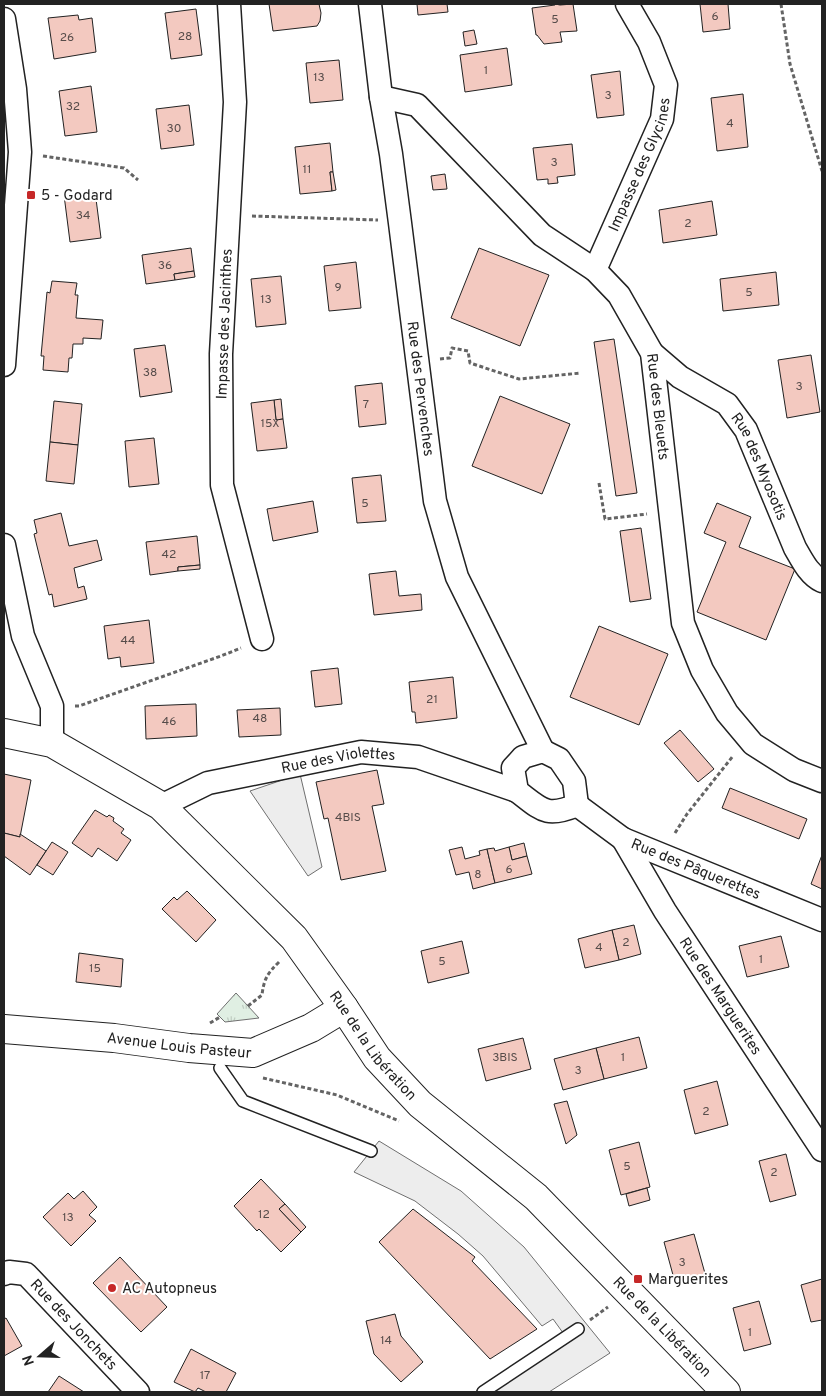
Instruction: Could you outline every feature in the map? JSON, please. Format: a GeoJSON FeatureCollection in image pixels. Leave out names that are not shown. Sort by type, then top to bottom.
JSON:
{"type":"FeatureCollection","features":[{"type":"Feature","properties":{"kind":"street","name":"Impasse des Jacinthes"},"geometry":{"type":"LineString","coordinates":[[229,4],[235,102],[221,354],[222,485],[262,639]]}},
{"type":"Feature","properties":{"kind":"street","name":"Rue des Pervenches"},"geometry":{"type":"LineString","coordinates":[[370,4],[435,501],[457,577],[543,751]]}},
{"type":"Feature","properties":{"kind":"street","name":"Impasse des Glycines"},"geometry":{"type":"LineString","coordinates":[[595,270],[662,119],[666,85],[649,42],[627,4]]}},
{"type":"Feature","properties":{"kind":"street"},"geometry":{"type":"LineString","coordinates":[[4,19],[10,90],[20,152],[4,366]]}},
{"type":"Feature","properties":{"kind":"street","name":"Rue des Bleuets"},"geometry":{"type":"LineString","coordinates":[[381,97],[418,104],[542,235],[595,270],[619,295],[652,353],[684,623],[702,670],[727,713],[753,744],[794,770],[822,781]]}},
{"type":"Feature","properties":{"kind":"street","name":"Rue des Myosotis"},"geometry":{"type":"LineString","coordinates":[[652,353],[680,376],[727,404],[746,430],[795,548],[804,564],[817,579],[822,581]]}},
{"type":"Feature","properties":{"kind":"street"},"geometry":{"type":"LineString","coordinates":[[4,544],[23,636],[52,706],[52,743]]}},
{"type":"Feature","properties":{"kind":"street","name":"Rue de la Libération"},"geometry":{"type":"LineString","coordinates":[[4,733],[52,743],[161,806],[294,938],[377,1058],[420,1104],[536,1197],[726,1392]]}},
{"type":"Feature","properties":{"kind":"street"},"geometry":{"type":"LineString","coordinates":[[543,751],[559,759],[574,781],[577,805],[559,812],[540,810],[517,791],[513,768],[523,757],[543,751]]}},
{"type":"Feature","properties":{"kind":"street","name":"Rue des Violettes"},"geometry":{"type":"LineString","coordinates":[[161,806],[208,782],[361,752],[418,757],[517,791]]}},
{"type":"Feature","properties":{"kind":"street","name":"Rue des Pâquerettes"},"geometry":{"type":"LineString","coordinates":[[577,805],[623,839],[822,920]]}},
{"type":"Feature","properties":{"kind":"street","name":"Rue des Marguerites"},"geometry":{"type":"LineString","coordinates":[[623,839],[665,910],[822,1150]]}},
{"type":"Feature","properties":{"kind":"street","name":"Avenue Louis Pasteur"},"geometry":{"type":"LineString","coordinates":[[4,1029],[114,1038],[253,1054],[311,1028],[344,1008]]}},
{"type":"Feature","properties":{"kind":"street","name":"Rue des Jonchets"},"geometry":{"type":"LineString","coordinates":[[4,1274],[9,1272],[26,1274],[138,1392]]}},
{"type":"Feature","properties":{"kind":"lane"},"geometry":{"type":"LineString","coordinates":[[220,1068],[243,1101],[371,1151]]}},
{"type":"Feature","properties":{"kind":"lane"},"geometry":{"type":"LineString","coordinates":[[483,1392],[578,1328]]}},
{"type":"Feature","properties":{"kind":"path"},"geometry":{"type":"LineString","coordinates":[[781,4],[790,64],[822,171]]}},
{"type":"Feature","properties":{"kind":"path"},"geometry":{"type":"LineString","coordinates":[[20,152],[124,168],[138,180]]}},
{"type":"Feature","properties":{"kind":"path"},"geometry":{"type":"LineString","coordinates":[[228,216],[365,219],[400,223]]}},
{"type":"Feature","properties":{"kind":"path"},"geometry":{"type":"LineString","coordinates":[[434,359],[450,358],[452,348],[468,351],[470,364],[519,379],[582,373]]}},
{"type":"Feature","properties":{"kind":"path"},"geometry":{"type":"LineString","coordinates":[[599,483],[605,519],[670,512]]}},
{"type":"Feature","properties":{"kind":"path"},"geometry":{"type":"LineString","coordinates":[[52,706],[79,706],[221,656],[262,639]]}},
{"type":"Feature","properties":{"kind":"path"},"geometry":{"type":"LineString","coordinates":[[675,833],[686,814],[747,738]]}},
{"type":"Feature","properties":{"kind":"path"},"geometry":{"type":"LineString","coordinates":[[248,1006],[262,994],[263,982],[283,958]]}},
{"type":"Feature","properties":{"kind":"path"},"geometry":{"type":"LineString","coordinates":[[220,1068],[337,1095],[401,1122]]}},
{"type":"Feature","properties":{"kind":"path"},"geometry":{"type":"LineString","coordinates":[[578,1328],[629,1293]]}},
{"type":"Feature","properties":{"kind":"green space"},"geometry":{"type":"Polygon","coordinates":[[[236,993],[259,1018],[225,1022],[217,1014],[236,993]]]}},
{"type":"Feature","properties":{"kind":"shaded area"},"geometry":{"type":"Polygon","coordinates":[[[300,774],[322,867],[308,876],[250,791],[300,774]]]}},
{"type":"Feature","properties":{"kind":"shaded area"},"geometry":{"type":"Polygon","coordinates":[[[379,1141],[461,1191],[524,1247],[610,1353],[549,1392],[490,1392],[566,1337],[553,1319],[542,1326],[483,1256],[458,1234],[415,1201],[354,1172],[379,1141]]]}},
{"type":"Feature","properties":{"kind":"building"},"geometry":{"type":"Polygon","coordinates":[[[269,4],[319,4],[320,21],[317,26],[273,31],[269,4]]]}},
{"type":"Feature","properties":{"kind":"building"},"geometry":{"type":"Polygon","coordinates":[[[417,4],[447,4],[448,12],[418,15],[417,4]]]}},
{"type":"Feature","properties":{"kind":"building"},"geometry":{"type":"Polygon","coordinates":[[[555,4],[573,4],[577,31],[560,32],[562,42],[544,44],[536,35],[532,8],[555,4]]]}},
{"type":"Feature","properties":{"kind":"building"},"geometry":{"type":"Polygon","coordinates":[[[700,4],[728,4],[730,29],[703,32],[700,4]]]}},
{"type":"Feature","properties":{"kind":"building"},"geometry":{"type":"Polygon","coordinates":[[[196,9],[202,55],[171,59],[165,13],[196,9]]]}},
{"type":"Feature","properties":{"kind":"building"},"geometry":{"type":"Polygon","coordinates":[[[78,15],[79,20],[92,18],[96,52],[54,59],[48,18],[78,15]]]}},
{"type":"Feature","properties":{"kind":"building"},"geometry":{"type":"Polygon","coordinates":[[[474,30],[477,44],[465,46],[463,32],[474,30]]]}},
{"type":"Feature","properties":{"kind":"building"},"geometry":{"type":"Polygon","coordinates":[[[507,48],[512,85],[465,92],[460,55],[507,48]]]}},
{"type":"Feature","properties":{"kind":"building"},"geometry":{"type":"Polygon","coordinates":[[[339,60],[343,100],[310,103],[306,63],[339,60]]]}},
{"type":"Feature","properties":{"kind":"building"},"geometry":{"type":"Polygon","coordinates":[[[620,71],[624,115],[597,118],[591,75],[620,71]]]}},
{"type":"Feature","properties":{"kind":"building"},"geometry":{"type":"Polygon","coordinates":[[[91,86],[97,132],[65,136],[59,91],[91,86]]]}},
{"type":"Feature","properties":{"kind":"building"},"geometry":{"type":"Polygon","coordinates":[[[743,94],[748,147],[717,151],[711,98],[743,94]]]}},
{"type":"Feature","properties":{"kind":"building"},"geometry":{"type":"Polygon","coordinates":[[[189,105],[194,145],[161,149],[156,109],[189,105]]]}},
{"type":"Feature","properties":{"kind":"building"},"geometry":{"type":"Polygon","coordinates":[[[330,143],[333,172],[330,172],[332,191],[300,194],[295,147],[330,143]]]}},
{"type":"Feature","properties":{"kind":"building"},"geometry":{"type":"Polygon","coordinates":[[[572,144],[575,175],[557,177],[558,183],[548,184],[548,179],[537,180],[533,148],[572,144]]]}},
{"type":"Feature","properties":{"kind":"building"},"geometry":{"type":"Polygon","coordinates":[[[330,172],[333,172],[336,190],[332,191],[330,172]]]}},
{"type":"Feature","properties":{"kind":"building"},"geometry":{"type":"Polygon","coordinates":[[[445,174],[447,189],[433,190],[431,176],[445,174]]]}},
{"type":"Feature","properties":{"kind":"building"},"geometry":{"type":"Polygon","coordinates":[[[95,191],[101,238],[70,242],[64,195],[95,191]]]}},
{"type":"Feature","properties":{"kind":"building"},"geometry":{"type":"Polygon","coordinates":[[[712,201],[717,235],[663,243],[659,210],[712,201]]]}},
{"type":"Feature","properties":{"kind":"building"},"geometry":{"type":"Polygon","coordinates":[[[191,248],[194,271],[174,274],[175,280],[146,284],[142,255],[191,248]]]}},
{"type":"Feature","properties":{"kind":"building"},"geometry":{"type":"Polygon","coordinates":[[[479,248],[549,275],[520,346],[451,318],[479,248]]]}},
{"type":"Feature","properties":{"kind":"building"},"geometry":{"type":"Polygon","coordinates":[[[356,262],[361,308],[329,311],[324,266],[356,262]]]}},
{"type":"Feature","properties":{"kind":"building"},"geometry":{"type":"Polygon","coordinates":[[[194,271],[195,277],[175,280],[174,274],[194,271]]]}},
{"type":"Feature","properties":{"kind":"building"},"geometry":{"type":"Polygon","coordinates":[[[776,272],[779,305],[723,311],[720,279],[776,272]]]}},
{"type":"Feature","properties":{"kind":"building"},"geometry":{"type":"Polygon","coordinates":[[[281,276],[286,324],[256,327],[251,279],[281,276]]]}},
{"type":"Feature","properties":{"kind":"building"},"geometry":{"type":"Polygon","coordinates":[[[52,281],[77,283],[75,295],[78,295],[76,318],[103,320],[101,339],[83,338],[83,344],[73,344],[68,372],[43,370],[44,356],[41,356],[47,292],[50,293],[52,281]]]}},
{"type":"Feature","properties":{"kind":"building"},"geometry":{"type":"Polygon","coordinates":[[[614,339],[637,493],[616,496],[594,342],[614,339]]]}},
{"type":"Feature","properties":{"kind":"building"},"geometry":{"type":"Polygon","coordinates":[[[165,345],[172,392],[140,397],[134,349],[165,345]]]}},
{"type":"Feature","properties":{"kind":"building"},"geometry":{"type":"Polygon","coordinates":[[[811,355],[820,412],[787,418],[778,360],[811,355]]]}},
{"type":"Feature","properties":{"kind":"building"},"geometry":{"type":"Polygon","coordinates":[[[382,383],[386,424],[359,427],[355,386],[382,383]]]}},
{"type":"Feature","properties":{"kind":"building"},"geometry":{"type":"Polygon","coordinates":[[[500,396],[570,424],[542,494],[472,466],[500,396]]]}},
{"type":"Feature","properties":{"kind":"building"},"geometry":{"type":"Polygon","coordinates":[[[281,399],[283,419],[276,420],[274,400],[281,399]]]}},
{"type":"Feature","properties":{"kind":"building"},"geometry":{"type":"Polygon","coordinates":[[[274,400],[276,420],[283,419],[287,448],[257,451],[251,403],[274,400]]]}},
{"type":"Feature","properties":{"kind":"building"},"geometry":{"type":"Polygon","coordinates":[[[54,401],[82,404],[78,445],[50,442],[54,401]]]}},
{"type":"Feature","properties":{"kind":"building"},"geometry":{"type":"Polygon","coordinates":[[[154,438],[159,484],[129,487],[125,441],[154,438]]]}},
{"type":"Feature","properties":{"kind":"building"},"geometry":{"type":"Polygon","coordinates":[[[50,442],[78,445],[74,484],[46,481],[50,442]]]}},
{"type":"Feature","properties":{"kind":"building"},"geometry":{"type":"Polygon","coordinates":[[[381,475],[386,521],[357,523],[352,478],[381,475]]]}},
{"type":"Feature","properties":{"kind":"building"},"geometry":{"type":"Polygon","coordinates":[[[313,501],[318,532],[273,541],[267,509],[313,501]]]}},
{"type":"Feature","properties":{"kind":"building"},"geometry":{"type":"Polygon","coordinates":[[[717,503],[751,517],[739,547],[795,569],[766,640],[697,612],[726,542],[704,533],[717,503]]]}},
{"type":"Feature","properties":{"kind":"building"},"geometry":{"type":"Polygon","coordinates":[[[61,513],[69,546],[97,540],[102,560],[74,568],[78,588],[84,586],[87,599],[54,607],[52,594],[49,595],[34,534],[37,533],[34,520],[61,513]]]}},
{"type":"Feature","properties":{"kind":"building"},"geometry":{"type":"Polygon","coordinates":[[[641,528],[651,599],[630,602],[620,531],[641,528]]]}},
{"type":"Feature","properties":{"kind":"building"},"geometry":{"type":"Polygon","coordinates":[[[197,536],[200,565],[178,567],[178,571],[150,575],[146,542],[197,536]]]}},
{"type":"Feature","properties":{"kind":"building"},"geometry":{"type":"Polygon","coordinates":[[[200,565],[200,569],[178,571],[178,567],[200,565]]]}},
{"type":"Feature","properties":{"kind":"building"},"geometry":{"type":"Polygon","coordinates":[[[396,571],[399,596],[421,594],[422,610],[374,615],[369,574],[396,571]]]}},
{"type":"Feature","properties":{"kind":"building"},"geometry":{"type":"Polygon","coordinates":[[[149,620],[154,663],[121,667],[120,657],[108,659],[104,626],[149,620]]]}},
{"type":"Feature","properties":{"kind":"building"},"geometry":{"type":"Polygon","coordinates":[[[599,626],[668,654],[639,725],[570,697],[599,626]]]}},
{"type":"Feature","properties":{"kind":"building"},"geometry":{"type":"Polygon","coordinates":[[[338,668],[342,704],[315,707],[311,671],[338,668]]]}},
{"type":"Feature","properties":{"kind":"building"},"geometry":{"type":"Polygon","coordinates":[[[453,677],[457,718],[416,723],[415,712],[412,712],[409,682],[453,677]]]}},
{"type":"Feature","properties":{"kind":"building"},"geometry":{"type":"Polygon","coordinates":[[[196,704],[197,736],[146,739],[145,706],[196,704]]]}},
{"type":"Feature","properties":{"kind":"building"},"geometry":{"type":"Polygon","coordinates":[[[280,708],[281,735],[239,737],[237,710],[280,708]]]}},
{"type":"Feature","properties":{"kind":"building"},"geometry":{"type":"Polygon","coordinates":[[[680,730],[714,769],[698,782],[664,743],[680,730]]]}},
{"type":"Feature","properties":{"kind":"building"},"geometry":{"type":"Polygon","coordinates":[[[377,770],[384,804],[372,806],[386,871],[341,880],[328,818],[324,819],[316,782],[377,770]]]}},
{"type":"Feature","properties":{"kind":"building"},"geometry":{"type":"Polygon","coordinates":[[[4,774],[31,780],[20,837],[4,833],[4,774]]]}},
{"type":"Feature","properties":{"kind":"building"},"geometry":{"type":"Polygon","coordinates":[[[730,788],[807,819],[799,839],[722,808],[730,788]]]}},
{"type":"Feature","properties":{"kind":"building"},"geometry":{"type":"Polygon","coordinates":[[[95,810],[107,817],[109,815],[114,818],[113,821],[124,829],[121,833],[131,840],[117,861],[98,848],[92,857],[72,843],[95,810]]]}},
{"type":"Feature","properties":{"kind":"building"},"geometry":{"type":"Polygon","coordinates":[[[4,833],[20,837],[20,834],[46,851],[30,875],[4,856],[4,833]]]}},
{"type":"Feature","properties":{"kind":"building"},"geometry":{"type":"Polygon","coordinates":[[[52,842],[68,852],[53,875],[37,865],[52,842]]]}},
{"type":"Feature","properties":{"kind":"building"},"geometry":{"type":"Polygon","coordinates":[[[524,843],[527,856],[512,860],[509,847],[524,843]]]}},
{"type":"Feature","properties":{"kind":"building"},"geometry":{"type":"Polygon","coordinates":[[[462,847],[465,859],[480,855],[479,851],[487,849],[495,883],[473,889],[469,872],[456,875],[449,850],[462,847]]]}},
{"type":"Feature","properties":{"kind":"building"},"geometry":{"type":"Polygon","coordinates":[[[509,847],[512,860],[527,856],[532,874],[495,883],[487,849],[494,848],[495,851],[509,847]]]}},
{"type":"Feature","properties":{"kind":"building"},"geometry":{"type":"Polygon","coordinates":[[[822,855],[822,889],[811,884],[822,855]]]}},
{"type":"Feature","properties":{"kind":"building"},"geometry":{"type":"Polygon","coordinates":[[[187,891],[216,920],[196,942],[162,909],[174,897],[177,900],[187,891]]]}},
{"type":"Feature","properties":{"kind":"building"},"geometry":{"type":"Polygon","coordinates":[[[634,925],[641,954],[619,960],[612,930],[634,925]]]}},
{"type":"Feature","properties":{"kind":"building"},"geometry":{"type":"Polygon","coordinates":[[[612,930],[619,960],[585,968],[578,939],[612,930]]]}},
{"type":"Feature","properties":{"kind":"building"},"geometry":{"type":"Polygon","coordinates":[[[781,936],[789,967],[747,977],[739,946],[781,936]]]}},
{"type":"Feature","properties":{"kind":"building"},"geometry":{"type":"Polygon","coordinates":[[[462,941],[469,973],[428,983],[421,951],[462,941]]]}},
{"type":"Feature","properties":{"kind":"building"},"geometry":{"type":"Polygon","coordinates":[[[79,953],[123,959],[121,987],[76,982],[79,953]]]}},
{"type":"Feature","properties":{"kind":"building"},"geometry":{"type":"Polygon","coordinates":[[[639,1037],[647,1068],[604,1079],[596,1048],[639,1037]]]}},
{"type":"Feature","properties":{"kind":"building"},"geometry":{"type":"Polygon","coordinates":[[[523,1038],[531,1069],[486,1081],[478,1049],[523,1038]]]}},
{"type":"Feature","properties":{"kind":"building"},"geometry":{"type":"Polygon","coordinates":[[[596,1048],[604,1079],[563,1090],[554,1059],[596,1048]]]}},
{"type":"Feature","properties":{"kind":"building"},"geometry":{"type":"Polygon","coordinates":[[[717,1081],[728,1125],[695,1134],[684,1090],[717,1081]]]}},
{"type":"Feature","properties":{"kind":"building"},"geometry":{"type":"Polygon","coordinates":[[[567,1101],[577,1135],[566,1144],[554,1104],[567,1101]]]}},
{"type":"Feature","properties":{"kind":"building"},"geometry":{"type":"Polygon","coordinates":[[[639,1142],[650,1187],[621,1195],[609,1150],[639,1142]]]}},
{"type":"Feature","properties":{"kind":"building"},"geometry":{"type":"Polygon","coordinates":[[[786,1154],[796,1195],[770,1202],[759,1161],[786,1154]]]}},
{"type":"Feature","properties":{"kind":"building"},"geometry":{"type":"Polygon","coordinates":[[[261,1179],[285,1204],[279,1209],[301,1232],[281,1252],[259,1229],[257,1231],[234,1206],[261,1179]]]}},
{"type":"Feature","properties":{"kind":"building"},"geometry":{"type":"Polygon","coordinates":[[[647,1188],[650,1200],[629,1206],[626,1194],[647,1188]]]}},
{"type":"Feature","properties":{"kind":"building"},"geometry":{"type":"Polygon","coordinates":[[[83,1191],[97,1207],[89,1215],[96,1221],[71,1246],[43,1217],[68,1193],[74,1199],[83,1191]]]}},
{"type":"Feature","properties":{"kind":"building"},"geometry":{"type":"Polygon","coordinates":[[[285,1204],[306,1227],[301,1232],[279,1209],[285,1204]]]}},
{"type":"Feature","properties":{"kind":"building"},"geometry":{"type":"Polygon","coordinates":[[[413,1209],[475,1257],[472,1261],[537,1329],[490,1359],[379,1242],[413,1209]]]}},
{"type":"Feature","properties":{"kind":"building"},"geometry":{"type":"Polygon","coordinates":[[[694,1234],[706,1277],[676,1286],[664,1242],[694,1234]]]}},
{"type":"Feature","properties":{"kind":"building"},"geometry":{"type":"Polygon","coordinates":[[[120,1257],[167,1307],[141,1332],[93,1283],[120,1257]]]}},
{"type":"Feature","properties":{"kind":"building"},"geometry":{"type":"Polygon","coordinates":[[[822,1279],[822,1320],[811,1322],[801,1285],[822,1279]]]}},
{"type":"Feature","properties":{"kind":"building"},"geometry":{"type":"Polygon","coordinates":[[[759,1301],[771,1344],[744,1351],[733,1308],[759,1301]]]}},
{"type":"Feature","properties":{"kind":"building"},"geometry":{"type":"Polygon","coordinates":[[[395,1314],[401,1336],[423,1362],[401,1382],[374,1354],[366,1321],[395,1314]]]}},
{"type":"Feature","properties":{"kind":"building"},"geometry":{"type":"Polygon","coordinates":[[[6,1318],[22,1346],[4,1356],[4,1319],[6,1318]]]}},
{"type":"Feature","properties":{"kind":"building"},"geometry":{"type":"Polygon","coordinates":[[[191,1349],[236,1373],[226,1392],[206,1392],[198,1388],[195,1392],[174,1382],[191,1349]]]}},
{"type":"Feature","properties":{"kind":"building"},"geometry":{"type":"Polygon","coordinates":[[[59,1376],[84,1392],[48,1392],[59,1376]]]}},
{"type":"Feature","properties":{"kind":"place","name":"5 - Godard"},"geometry":{"type":"Point","coordinates":[31,195]}},
{"type":"Feature","properties":{"kind":"place","name":"Marguerites"},"geometry":{"type":"Point","coordinates":[638,1279]}},
{"type":"Feature","properties":{"kind":"place","name":"AC Autopneus"},"geometry":{"type":"Point","coordinates":[112,1288]}}]}
